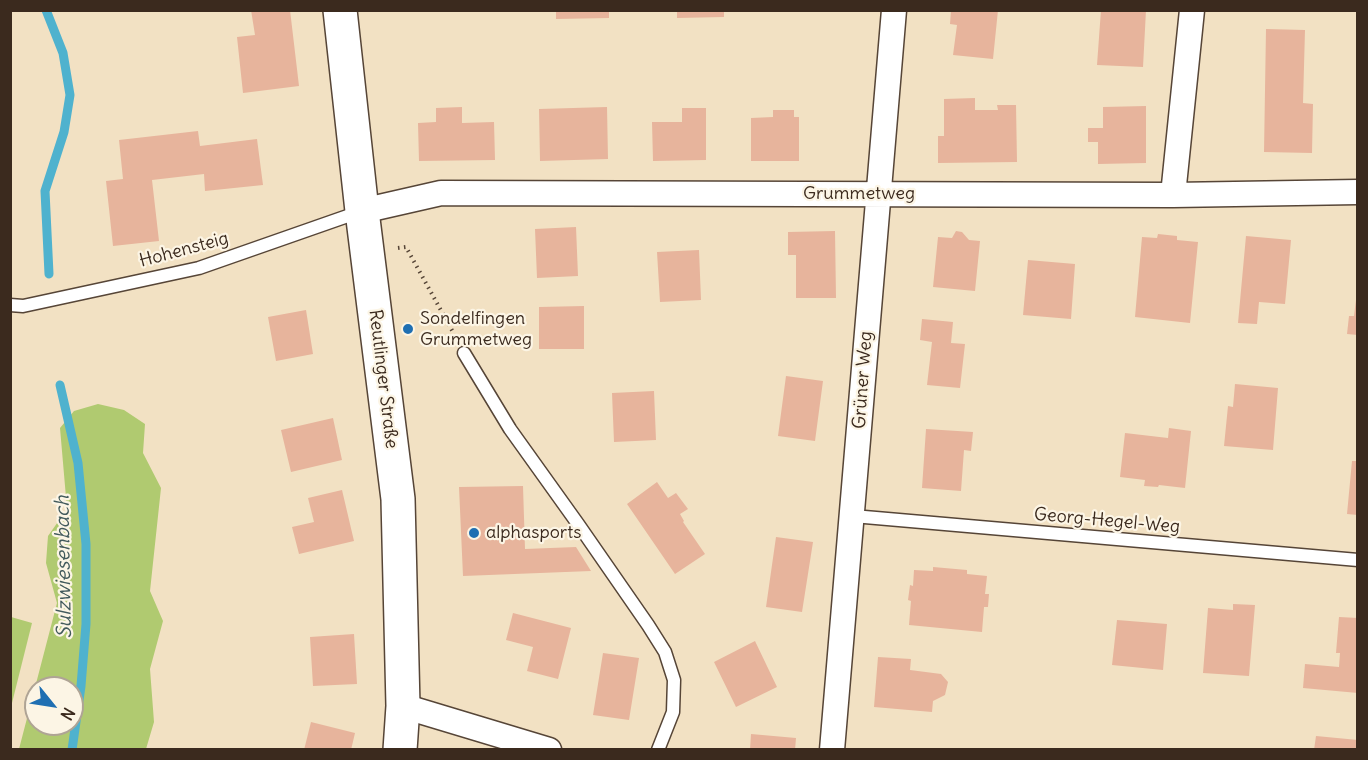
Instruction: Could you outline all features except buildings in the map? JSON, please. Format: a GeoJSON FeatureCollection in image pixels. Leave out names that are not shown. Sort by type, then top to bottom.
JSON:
{"type":"FeatureCollection","features":[{"type":"Feature","properties":{"kind":"main road","name":"Reutlinger Straße"},"geometry":{"type":"LineString","coordinates":[[340,10],[362,211],[398,499],[403,706],[400,750]]}},
{"type":"Feature","properties":{"kind":"street","name":"Grüner Weg"},"geometry":{"type":"LineString","coordinates":[[832,750],[894,10]]}},
{"type":"Feature","properties":{"kind":"street"},"geometry":{"type":"LineString","coordinates":[[1173,195],[1192,10]]}},
{"type":"Feature","properties":{"kind":"street","name":"Grummetweg"},"geometry":{"type":"LineString","coordinates":[[362,211],[441,193],[1173,195],[1358,192]]}},
{"type":"Feature","properties":{"kind":"street"},"geometry":{"type":"LineString","coordinates":[[403,706],[549,750]]}},
{"type":"Feature","properties":{"kind":"lane","name":"Hohensteig"},"geometry":{"type":"LineString","coordinates":[[10,305],[23,306],[199,268],[362,211]]}},
{"type":"Feature","properties":{"kind":"lane"},"geometry":{"type":"LineString","coordinates":[[464,353],[510,429],[664,652],[674,680],[673,712],[658,750]]}},
{"type":"Feature","properties":{"kind":"lane","name":"Georg-Hegel-Weg"},"geometry":{"type":"LineString","coordinates":[[853,516],[1358,560]]}},
{"type":"Feature","properties":{"kind":"path"},"geometry":{"type":"LineString","coordinates":[[367,252],[406,248],[464,353]]}},
{"type":"Feature","properties":{"kind":"green space"},"geometry":{"type":"Polygon","coordinates":[[[98,404],[124,410],[145,424],[143,453],[161,488],[150,591],[163,621],[150,669],[154,722],[146,749],[19,749],[24,730],[24,736],[84,736],[84,676],[38,676],[57,603],[46,563],[48,536],[67,509],[60,428],[74,411],[98,404]]]}},
{"type":"Feature","properties":{"kind":"green space"},"geometry":{"type":"Polygon","coordinates":[[[10,617],[32,623],[11,707],[10,617]]]}},
{"type":"Feature","properties":{"kind":"waterway","name":"Sulzwiesenbach"},"geometry":{"type":"LineString","coordinates":[[46,10],[63,53],[70,95],[64,132],[45,191],[49,274]]}},
{"type":"Feature","properties":{"kind":"waterway","name":"Sulzwiesenbach"},"geometry":{"type":"LineString","coordinates":[[60,385],[78,463],[86,544],[86,624],[81,686],[72,750]]}},
{"type":"Feature","properties":{"kind":"place","name":"Sondelfingen Grummetweg"},"geometry":{"type":"Point","coordinates":[408,329]}},
{"type":"Feature","properties":{"kind":"place","name":"alphasports"},"geometry":{"type":"Point","coordinates":[474,533]}}]}
